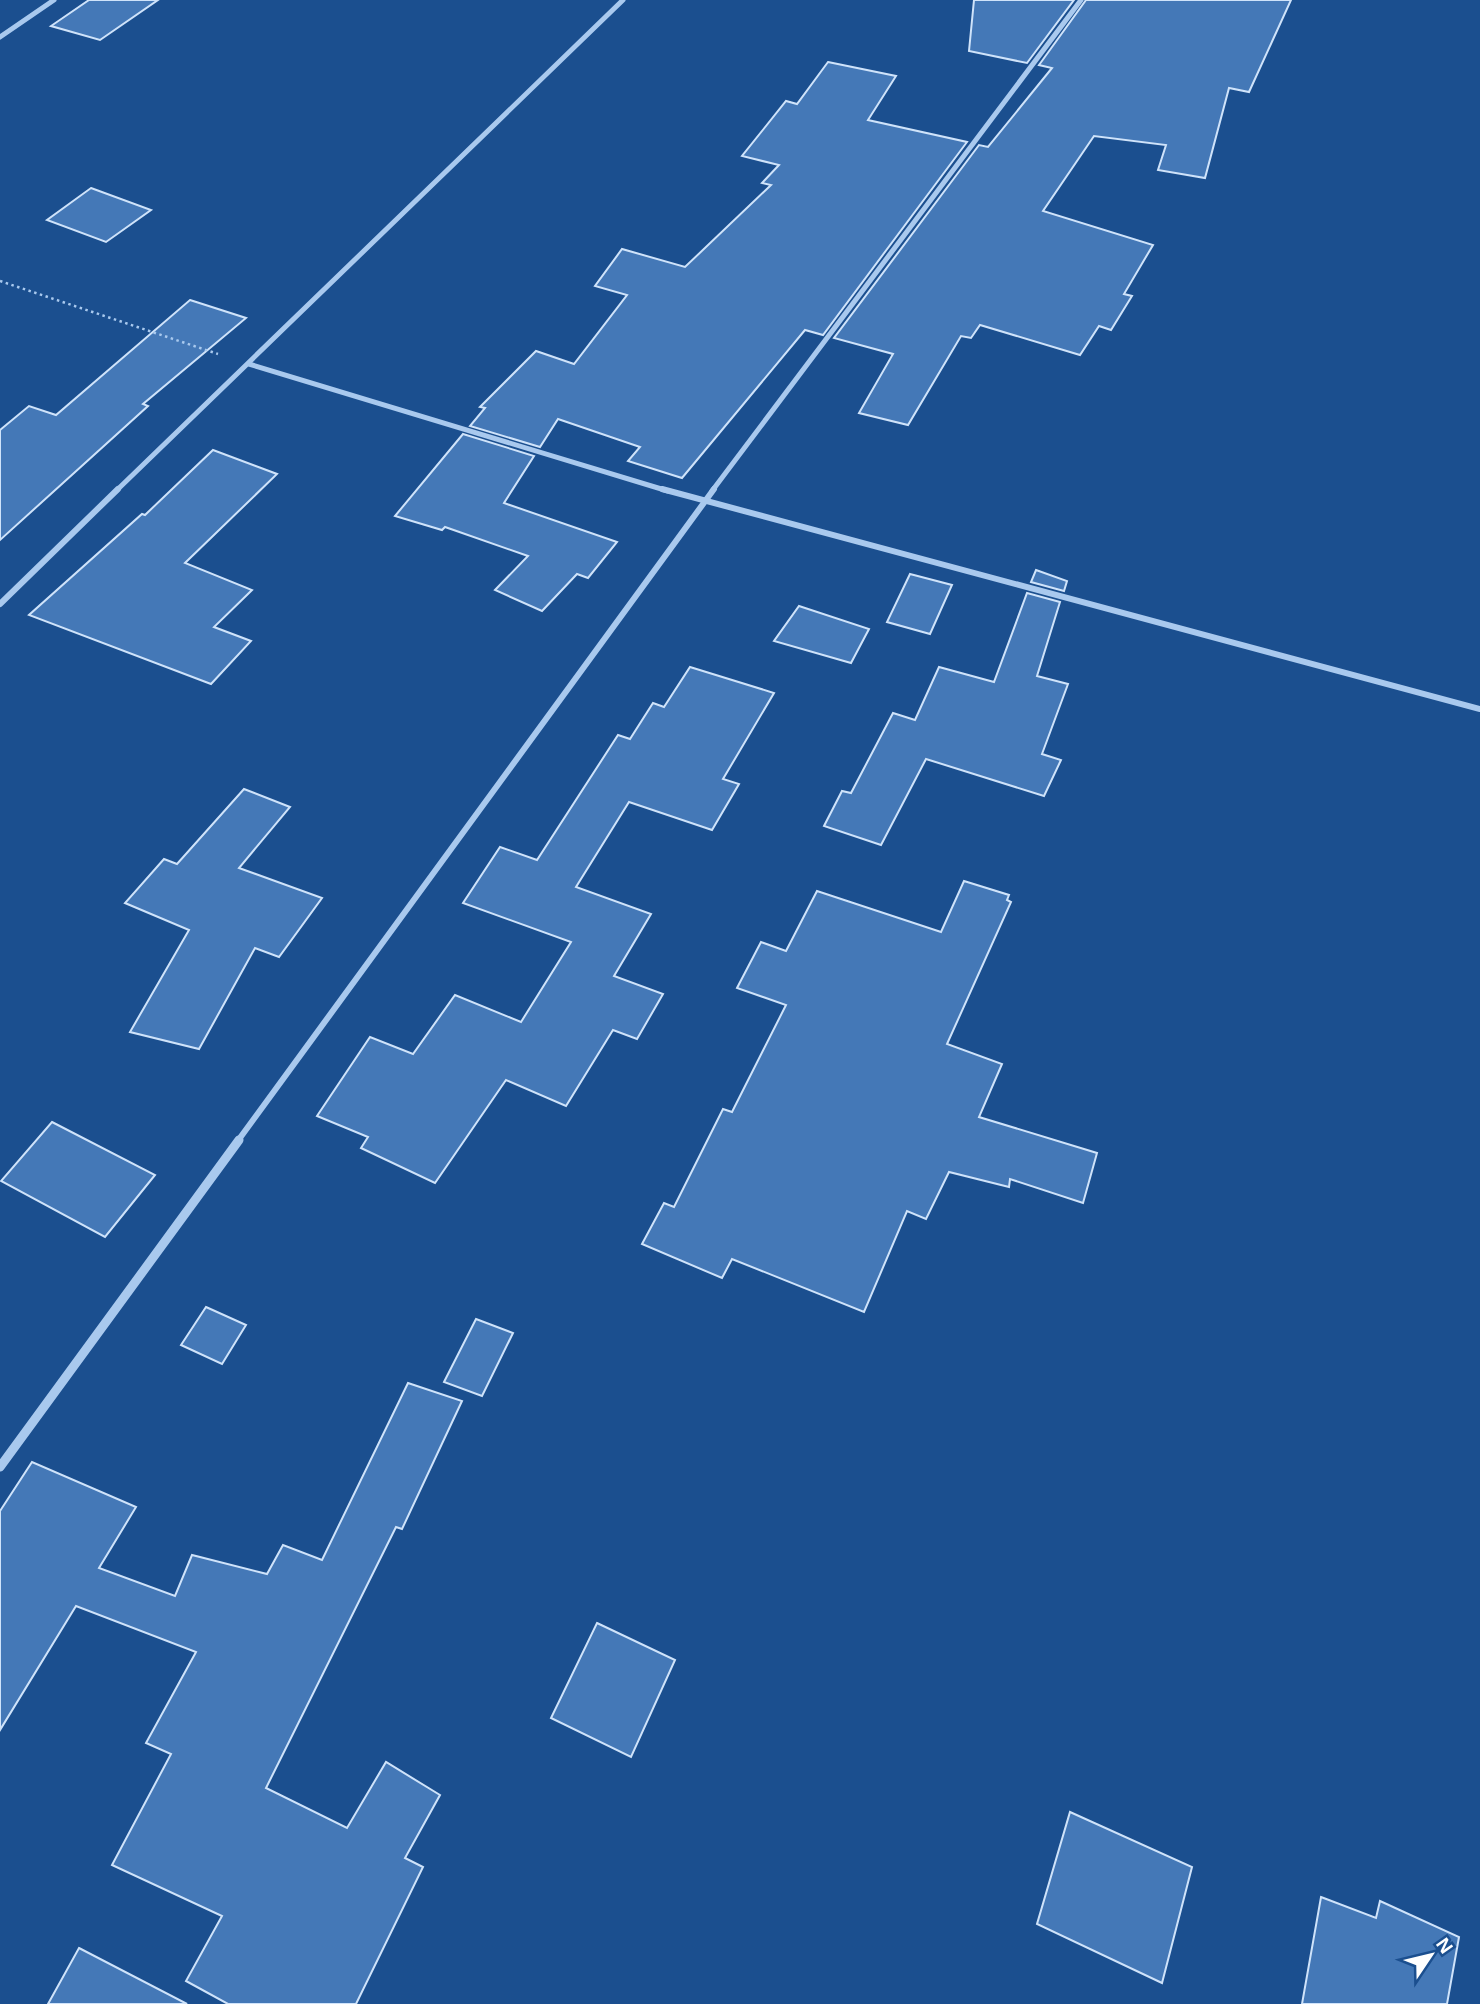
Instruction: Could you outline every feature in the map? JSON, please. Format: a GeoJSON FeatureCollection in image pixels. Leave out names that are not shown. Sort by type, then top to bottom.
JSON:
{"type":"FeatureCollection","features":[{"type":"Feature","properties":{"kind":"street"},"geometry":{"type":"LineString","coordinates":[[0,37],[54,0]]}},
{"type":"Feature","properties":{"kind":"street"},"geometry":{"type":"LineString","coordinates":[[0,604],[623,0]]}},
{"type":"Feature","properties":{"kind":"street"},"geometry":{"type":"LineString","coordinates":[[0,1467],[704,502],[1080,0]]}},
{"type":"Feature","properties":{"kind":"street"},"geometry":{"type":"LineString","coordinates":[[249,364],[704,502],[1480,709]]}},
{"type":"Feature","properties":{"kind":"path"},"geometry":{"type":"LineString","coordinates":[[0,281],[249,364]]}},
{"type":"Feature","properties":{"kind":"building"},"geometry":{"type":"Polygon","coordinates":[[[89,0],[158,0],[100,40],[51,26],[89,0]]]}},
{"type":"Feature","properties":{"kind":"building"},"geometry":{"type":"Polygon","coordinates":[[[974,0],[1074,0],[1027,63],[969,51],[974,0]]]}},
{"type":"Feature","properties":{"kind":"building"},"geometry":{"type":"Polygon","coordinates":[[[1086,0],[1291,0],[1249,92],[1229,88],[1205,178],[1158,170],[1166,145],[1094,136],[1043,211],[1153,245],[1124,294],[1132,296],[1111,330],[1099,326],[1080,355],[980,325],[971,338],[961,336],[908,425],[859,413],[893,354],[834,338],[979,145],[988,147],[1052,68],[1039,65],[1086,0]]]}},
{"type":"Feature","properties":{"kind":"building"},"geometry":{"type":"Polygon","coordinates":[[[828,62],[896,76],[868,120],[967,142],[823,335],[805,330],[682,478],[628,461],[640,447],[558,419],[540,447],[470,426],[485,408],[480,407],[536,351],[574,364],[627,295],[595,286],[622,249],[685,267],[771,185],[762,183],[779,165],[742,156],[786,101],[797,104],[828,62]]]}},
{"type":"Feature","properties":{"kind":"building"},"geometry":{"type":"Polygon","coordinates":[[[91,188],[151,210],[106,242],[47,220],[91,188]]]}},
{"type":"Feature","properties":{"kind":"building"},"geometry":{"type":"Polygon","coordinates":[[[190,300],[246,318],[143,404],[148,406],[0,540],[0,430],[29,406],[56,415],[190,300]]]}},
{"type":"Feature","properties":{"kind":"building"},"geometry":{"type":"Polygon","coordinates":[[[463,434],[534,456],[504,503],[617,542],[588,578],[577,574],[542,611],[495,590],[528,556],[445,527],[442,530],[395,516],[463,434]]]}},
{"type":"Feature","properties":{"kind":"building"},"geometry":{"type":"Polygon","coordinates":[[[213,450],[277,474],[185,563],[252,590],[214,627],[251,641],[211,684],[29,615],[142,514],[145,515],[213,450]]]}},
{"type":"Feature","properties":{"kind":"building"},"geometry":{"type":"Polygon","coordinates":[[[1036,570],[1067,581],[1064,591],[1031,582],[1036,570]]]}},
{"type":"Feature","properties":{"kind":"building"},"geometry":{"type":"Polygon","coordinates":[[[910,574],[952,585],[930,634],[887,622],[910,574]]]}},
{"type":"Feature","properties":{"kind":"building"},"geometry":{"type":"Polygon","coordinates":[[[1027,593],[1060,602],[1037,676],[1068,684],[1042,754],[1061,760],[1044,796],[926,759],[881,845],[824,826],[842,791],[851,793],[893,713],[915,720],[939,667],[994,682],[1027,593]]]}},
{"type":"Feature","properties":{"kind":"building"},"geometry":{"type":"Polygon","coordinates":[[[799,606],[869,629],[851,663],[774,641],[799,606]]]}},
{"type":"Feature","properties":{"kind":"building"},"geometry":{"type":"Polygon","coordinates":[[[690,667],[774,693],[723,779],[739,784],[712,830],[629,802],[576,887],[651,914],[614,976],[663,994],[637,1039],[613,1030],[566,1106],[506,1080],[435,1183],[361,1148],[368,1137],[317,1116],[370,1037],[413,1054],[455,995],[521,1022],[571,942],[463,903],[500,847],[537,860],[618,735],[630,739],[653,703],[664,707],[690,667]]]}},
{"type":"Feature","properties":{"kind":"building"},"geometry":{"type":"Polygon","coordinates":[[[244,789],[290,807],[239,868],[322,898],[279,957],[255,948],[199,1049],[130,1032],[189,930],[125,903],[164,859],[177,864],[244,789]]]}},
{"type":"Feature","properties":{"kind":"building"},"geometry":{"type":"Polygon","coordinates":[[[964,881],[1009,895],[1007,900],[1011,902],[947,1044],[1002,1064],[979,1117],[1097,1153],[1083,1203],[1010,1179],[1009,1187],[949,1172],[926,1219],[907,1211],[864,1312],[732,1259],[722,1278],[642,1244],[664,1203],[674,1207],[723,1109],[732,1112],[786,1005],[737,988],[761,942],[786,951],[817,891],[941,932],[964,881]]]}},
{"type":"Feature","properties":{"kind":"building"},"geometry":{"type":"Polygon","coordinates":[[[52,1122],[155,1175],[105,1237],[1,1181],[52,1122]]]}},
{"type":"Feature","properties":{"kind":"building"},"geometry":{"type":"Polygon","coordinates":[[[206,1307],[246,1325],[222,1364],[181,1345],[206,1307]]]}},
{"type":"Feature","properties":{"kind":"building"},"geometry":{"type":"Polygon","coordinates":[[[476,1319],[513,1333],[482,1396],[444,1382],[476,1319]]]}},
{"type":"Feature","properties":{"kind":"building"},"geometry":{"type":"Polygon","coordinates":[[[408,1383],[462,1401],[402,1529],[396,1527],[266,1788],[347,1828],[386,1762],[440,1795],[405,1858],[423,1867],[356,2004],[228,2004],[186,1981],[222,1916],[112,1865],[171,1754],[146,1743],[196,1652],[76,1606],[0,1730],[0,1511],[32,1462],[136,1507],[99,1568],[175,1596],[192,1555],[267,1574],[283,1545],[322,1560],[408,1383]]]}},
{"type":"Feature","properties":{"kind":"building"},"geometry":{"type":"Polygon","coordinates":[[[597,1623],[675,1660],[631,1757],[551,1718],[597,1623]]]}},
{"type":"Feature","properties":{"kind":"building"},"geometry":{"type":"Polygon","coordinates":[[[1070,1812],[1192,1867],[1162,1983],[1037,1924],[1070,1812]]]}},
{"type":"Feature","properties":{"kind":"building"},"geometry":{"type":"Polygon","coordinates":[[[1321,1897],[1376,1918],[1380,1901],[1459,1937],[1447,2004],[1302,2004],[1321,1897]]]}},
{"type":"Feature","properties":{"kind":"building"},"geometry":{"type":"Polygon","coordinates":[[[79,1948],[187,2004],[48,2004],[79,1948]]]}}]}
